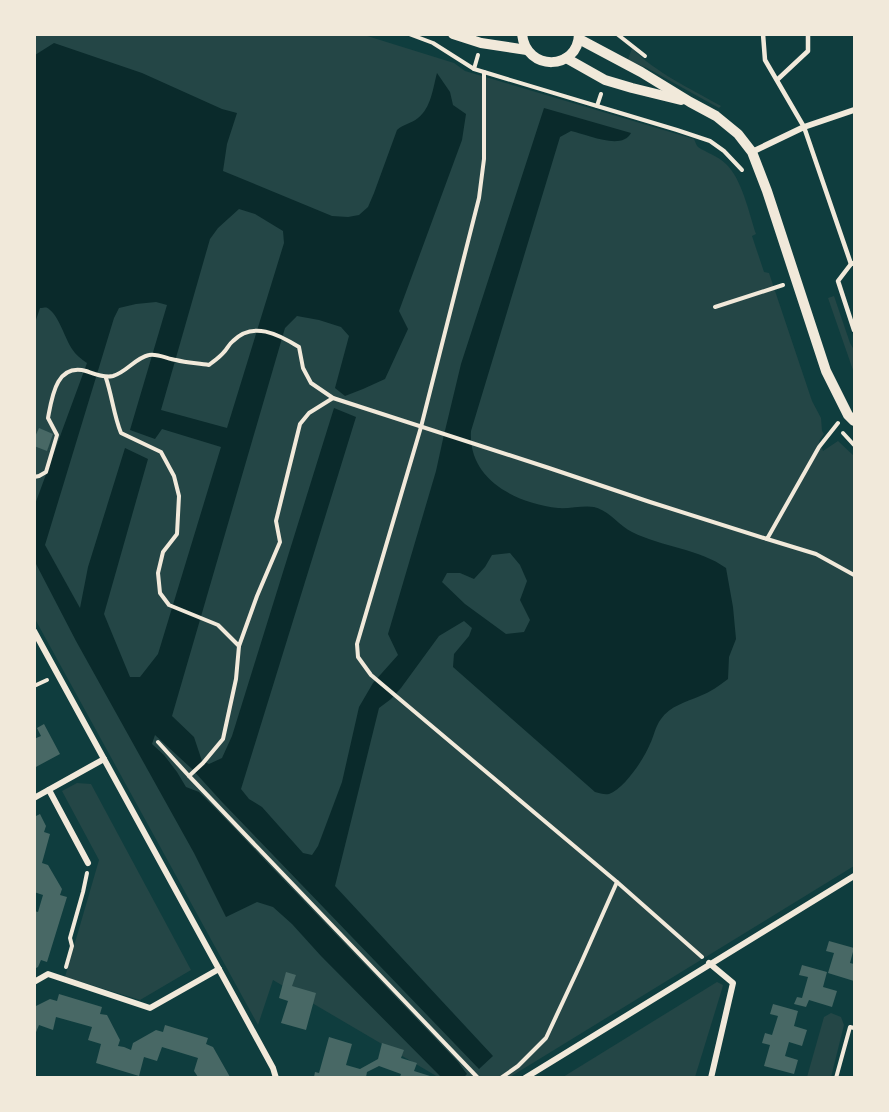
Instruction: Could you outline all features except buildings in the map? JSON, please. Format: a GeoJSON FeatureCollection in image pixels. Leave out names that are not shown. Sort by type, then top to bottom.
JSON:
{"type":"FeatureCollection","features":[{"type":"Feature","properties":{"kind":"street"},"geometry":{"type":"LineString","coordinates":[[453,34],[481,42],[527,50]]}},
{"type":"Feature","properties":{"kind":"street"},"geometry":{"type":"LineString","coordinates":[[522,34],[527,50],[532,56],[545,62],[560,61],[566,58],[575,50],[579,37],[716,116],[738,134],[752,152],[767,191],[826,371],[848,414],[855,422]]}},
{"type":"Feature","properties":{"kind":"street"},"geometry":{"type":"LineString","coordinates":[[566,58],[605,80],[690,102]]}},
{"type":"Feature","properties":{"kind":"street"},"geometry":{"type":"LineString","coordinates":[[752,152],[804,127],[855,110]]}},
{"type":"Feature","properties":{"kind":"street"},"geometry":{"type":"LineString","coordinates":[[34,631],[276,1077]]}},
{"type":"Feature","properties":{"kind":"street"},"geometry":{"type":"LineString","coordinates":[[34,798],[104,759]]}},
{"type":"Feature","properties":{"kind":"street"},"geometry":{"type":"LineString","coordinates":[[49,790],[88,863]]}},
{"type":"Feature","properties":{"kind":"street"},"geometry":{"type":"LineString","coordinates":[[525,1077],[855,876]]}},
{"type":"Feature","properties":{"kind":"street"},"geometry":{"type":"LineString","coordinates":[[710,963],[733,984],[711,1077]]}},
{"type":"Feature","properties":{"kind":"street"},"geometry":{"type":"LineString","coordinates":[[34,981],[48,974],[150,1008],[219,969]]}},
{"type":"Feature","properties":{"kind":"lane"},"geometry":{"type":"LineString","coordinates":[[763,34],[765,60],[804,127],[853,263],[838,281],[855,330]]}},
{"type":"Feature","properties":{"kind":"lane"},"geometry":{"type":"LineString","coordinates":[[777,80],[808,51],[808,34]]}},
{"type":"Feature","properties":{"kind":"path"},"geometry":{"type":"LineString","coordinates":[[408,35],[433,43],[464,63],[484,72],[710,141],[730,156],[745,174]]}},
{"type":"Feature","properties":{"kind":"path"},"geometry":{"type":"LineString","coordinates":[[609,56],[617,35]]}},
{"type":"Feature","properties":{"kind":"path"},"geometry":{"type":"LineString","coordinates":[[484,72],[484,159],[479,198],[421,427],[357,644],[358,657],[371,675],[396,697],[710,963]]}},
{"type":"Feature","properties":{"kind":"path"},"geometry":{"type":"LineString","coordinates":[[597,106],[605,80]]}},
{"type":"Feature","properties":{"kind":"path"},"geometry":{"type":"LineString","coordinates":[[715,307],[784,285]]}},
{"type":"Feature","properties":{"kind":"path"},"geometry":{"type":"LineString","coordinates":[[34,477],[46,472],[57,435],[48,418],[54,388],[61,377],[74,369],[106,378],[123,372],[138,360],[151,354],[178,361],[209,365],[243,333],[256,330],[283,337],[299,347],[303,368],[311,383],[333,398],[816,554],[855,575]]}},
{"type":"Feature","properties":{"kind":"path"},"geometry":{"type":"LineString","coordinates":[[106,378],[121,433],[161,452],[174,476],[179,496],[177,534],[163,552],[158,573],[160,593],[170,605],[218,625],[239,646]]}},
{"type":"Feature","properties":{"kind":"path"},"geometry":{"type":"LineString","coordinates":[[189,776],[223,739],[236,679],[239,646],[280,543],[276,521],[300,424],[309,413],[333,398]]}},
{"type":"Feature","properties":{"kind":"path"},"geometry":{"type":"LineString","coordinates":[[767,539],[819,447],[836,425]]}},
{"type":"Feature","properties":{"kind":"path"},"geometry":{"type":"LineString","coordinates":[[158,742],[477,1077]]}},
{"type":"Feature","properties":{"kind":"path"},"geometry":{"type":"LineString","coordinates":[[63,980],[72,946],[70,938],[83,892],[88,863]]}},
{"type":"Feature","properties":{"kind":"path"},"geometry":{"type":"LineString","coordinates":[[501,1077],[518,1066],[546,1038],[582,963],[616,882]]}},
{"type":"Feature","properties":{"kind":"path"},"geometry":{"type":"LineString","coordinates":[[836,1077],[850,1027],[855,1028]]}},
{"type":"Feature","properties":{"kind":"shaded area"},"geometry":{"type":"Polygon","coordinates":[[[35,35],[364,35],[454,63],[465,71],[694,139],[698,147],[720,159],[732,170],[756,234],[752,236],[764,272],[769,273],[812,401],[821,418],[824,434],[819,441],[823,451],[838,441],[854,456],[854,866],[510,1077],[438,1077],[273,980],[258,1025],[35,619],[35,35]]]}},
{"type":"Feature","properties":{"kind":"shaded area"},"geometry":{"type":"Polygon","coordinates":[[[54,43],[142,73],[222,109],[237,113],[227,144],[223,171],[332,216],[359,215],[368,207],[397,130],[415,120],[426,109],[437,73],[450,92],[453,105],[466,114],[462,140],[399,311],[408,329],[385,379],[345,396],[335,388],[349,336],[341,327],[297,316],[285,328],[172,716],[194,737],[202,761],[209,764],[222,758],[232,736],[334,408],[356,417],[241,789],[249,799],[262,807],[303,853],[312,855],[318,846],[342,782],[359,707],[373,683],[398,655],[388,634],[436,471],[461,364],[544,108],[631,133],[620,141],[603,140],[571,131],[560,137],[471,431],[472,448],[477,463],[486,476],[511,494],[526,501],[558,508],[586,506],[600,509],[632,532],[705,556],[726,568],[736,639],[729,657],[728,679],[711,691],[669,711],[657,725],[647,750],[633,773],[615,791],[602,794],[595,792],[453,667],[454,654],[469,636],[472,628],[464,621],[439,636],[401,688],[379,708],[335,886],[493,1056],[479,1069],[192,769],[155,735],[152,744],[164,755],[186,787],[199,792],[217,810],[458,1062],[467,1074],[464,1077],[441,1077],[273,907],[257,902],[226,917],[194,853],[76,641],[35,562],[34,507],[87,363],[72,349],[49,309],[40,308],[35,323],[35,55],[54,43]],[[239,209],[218,228],[210,239],[161,410],[227,428],[284,243],[283,231],[255,214],[239,209]],[[156,302],[119,308],[114,318],[45,545],[80,608],[88,567],[125,448],[148,459],[104,614],[130,677],[140,677],[158,654],[221,447],[162,429],[155,439],[130,430],[167,305],[156,302]],[[510,553],[492,555],[474,579],[460,573],[447,573],[442,582],[465,604],[506,634],[524,632],[530,620],[520,600],[527,581],[520,565],[510,553]]]}},
{"type":"Feature","properties":{"kind":"shaded area"},"geometry":{"type":"Polygon","coordinates":[[[632,48],[662,73],[721,106],[719,108],[628,60],[632,48]]]}},
{"type":"Feature","properties":{"kind":"shaded area"},"geometry":{"type":"Polygon","coordinates":[[[834,296],[854,350],[854,373],[828,298],[834,296]]]}},
{"type":"Feature","properties":{"kind":"shaded area"},"geometry":{"type":"Polygon","coordinates":[[[77,783],[91,784],[191,970],[140,1000],[65,977],[99,860],[62,791],[77,783]]]}},
{"type":"Feature","properties":{"kind":"shaded area"},"geometry":{"type":"Polygon","coordinates":[[[717,982],[723,985],[695,1077],[563,1077],[717,982]]]}},
{"type":"Feature","properties":{"kind":"shaded area"},"geometry":{"type":"Polygon","coordinates":[[[831,1013],[841,1017],[844,1025],[831,1077],[807,1077],[824,1017],[831,1013]]]}}]}
